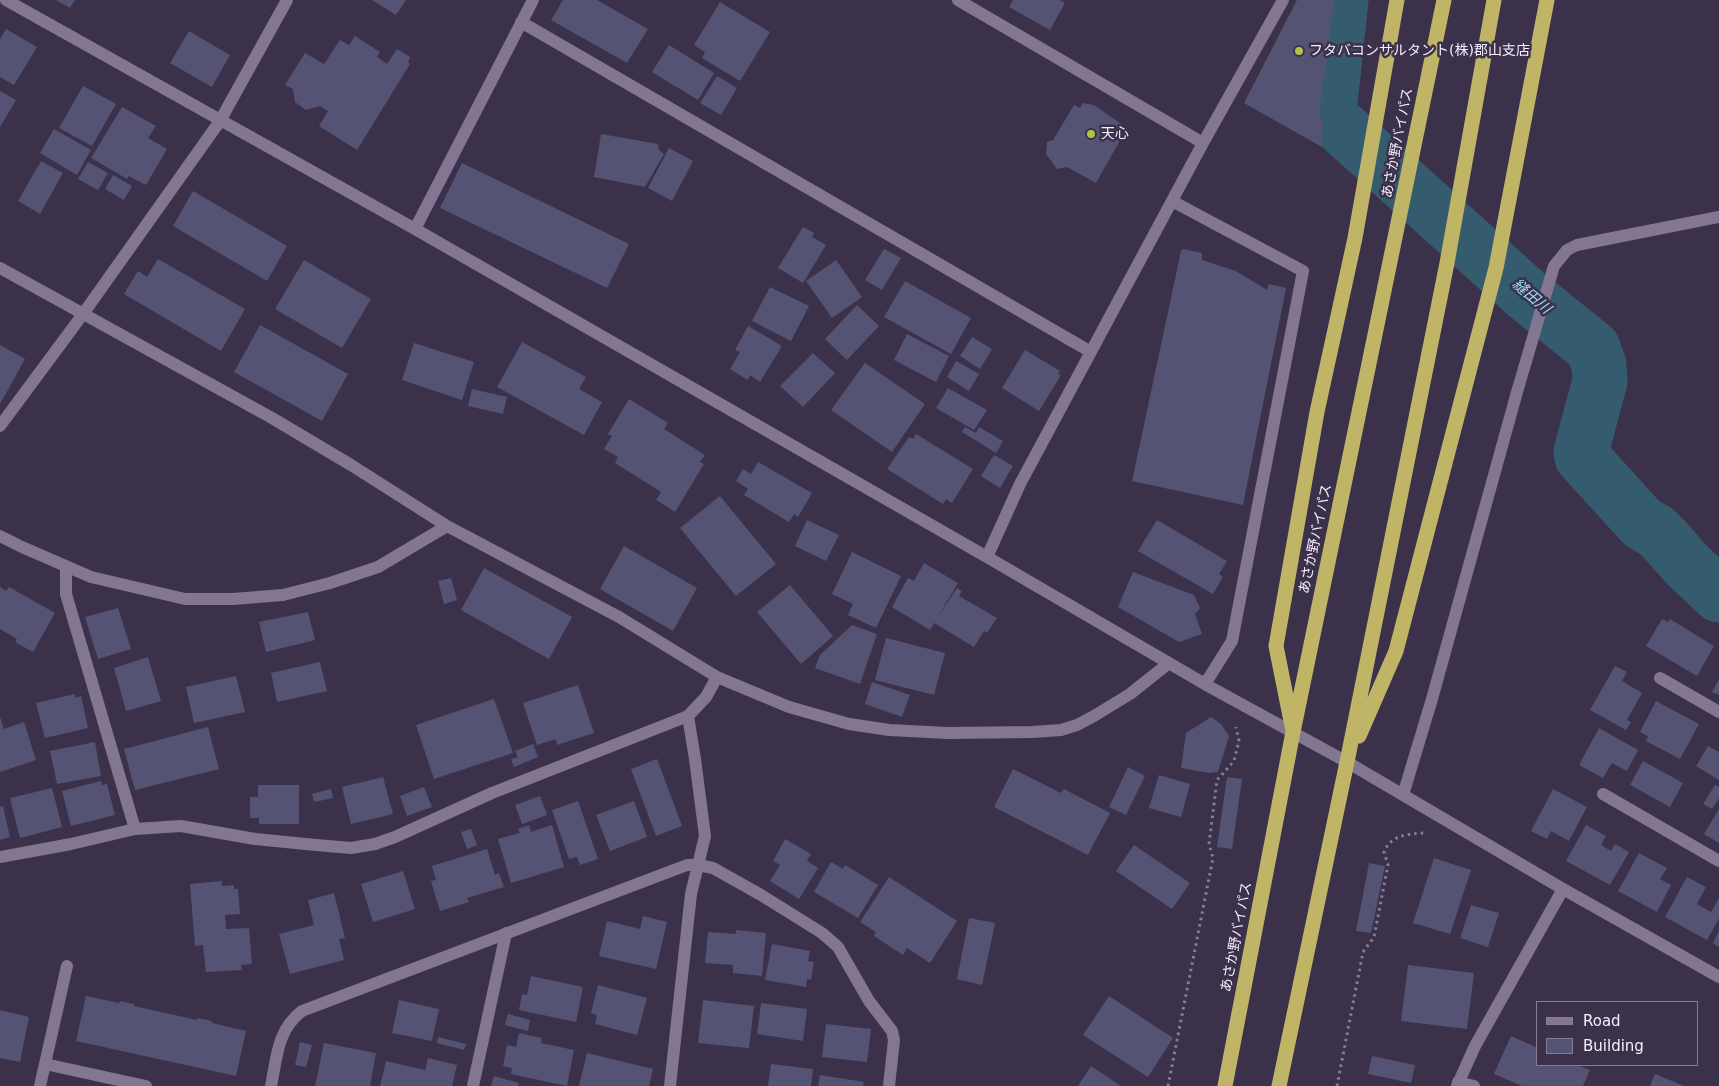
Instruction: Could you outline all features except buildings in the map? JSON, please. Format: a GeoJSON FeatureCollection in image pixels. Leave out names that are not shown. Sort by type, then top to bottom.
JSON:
{"type":"FeatureCollection","features":[{"type":"Feature","properties":{"kind":"highway"},"geometry":{"type":"LineString","coordinates":[[1293,732],[1276,646],[1317,412],[1355,238],[1397,0]]}},
{"type":"Feature","properties":{"kind":"highway","name":"あさか野バイパス"},"geometry":{"type":"LineString","coordinates":[[1225,1086],[1293,732],[1444,0]]}},
{"type":"Feature","properties":{"kind":"highway"},"geometry":{"type":"LineString","coordinates":[[1279,1086],[1347,762],[1445,273],[1494,0]]}},
{"type":"Feature","properties":{"kind":"highway"},"geometry":{"type":"LineString","coordinates":[[1347,762],[1396,651],[1496,268],[1547,0]]}},
{"type":"Feature","properties":{"kind":"street"},"geometry":{"type":"LineString","coordinates":[[6,0],[415,229],[1205,684],[1347,762],[1563,889],[1719,977]]}},
{"type":"Feature","properties":{"kind":"street"},"geometry":{"type":"LineString","coordinates":[[0,426],[83,314],[220,120],[287,0]]}},
{"type":"Feature","properties":{"kind":"street"},"geometry":{"type":"LineString","coordinates":[[415,229],[533,0]]}},
{"type":"Feature","properties":{"kind":"street"},"geometry":{"type":"LineString","coordinates":[[958,0],[1203,143]]}},
{"type":"Feature","properties":{"kind":"street"},"geometry":{"type":"LineString","coordinates":[[986,557],[1020,484],[1203,143],[1283,0]]}},
{"type":"Feature","properties":{"kind":"street"},"geometry":{"type":"LineString","coordinates":[[521,22],[1091,352]]}},
{"type":"Feature","properties":{"kind":"street"},"geometry":{"type":"LineString","coordinates":[[1172,201],[1303,271],[1232,641],[1205,684]]}},
{"type":"Feature","properties":{"kind":"street"},"geometry":{"type":"LineString","coordinates":[[1403,795],[1432,699],[1554,266],[1567,250],[1577,245],[1719,217]]}},
{"type":"Feature","properties":{"kind":"street"},"geometry":{"type":"LineString","coordinates":[[0,268],[280,423],[351,465],[447,526],[619,617],[717,677],[789,707],[866,727],[948,733],[1061,730],[1086,720],[1130,694],[1169,663]]}},
{"type":"Feature","properties":{"kind":"street"},"geometry":{"type":"LineString","coordinates":[[0,536],[91,577],[185,599],[234,599],[283,594],[330,584],[378,567],[447,526]]}},
{"type":"Feature","properties":{"kind":"street"},"geometry":{"type":"LineString","coordinates":[[66,566],[66,594],[135,829]]}},
{"type":"Feature","properties":{"kind":"street"},"geometry":{"type":"LineString","coordinates":[[0,857],[71,844],[135,829],[181,826],[255,839],[316,845],[351,848],[375,844],[395,837],[492,793],[688,716],[706,697],[717,677]]}},
{"type":"Feature","properties":{"kind":"street"},"geometry":{"type":"LineString","coordinates":[[1660,678],[1719,712]]}},
{"type":"Feature","properties":{"kind":"street"},"geometry":{"type":"LineString","coordinates":[[670,1086],[691,894],[705,836],[688,716]]}},
{"type":"Feature","properties":{"kind":"street"},"geometry":{"type":"LineString","coordinates":[[1603,794],[1719,861]]}},
{"type":"Feature","properties":{"kind":"street"},"geometry":{"type":"LineString","coordinates":[[271,1086],[282,1034],[292,1019],[302,1011],[687,865],[698,865],[713,868],[762,895],[822,934],[838,947],[869,1001],[892,1031],[894,1040],[890,1086]]}},
{"type":"Feature","properties":{"kind":"street"},"geometry":{"type":"LineString","coordinates":[[1474,1086],[1458,1084],[1475,1046],[1563,889]]}},
{"type":"Feature","properties":{"kind":"street"},"geometry":{"type":"LineString","coordinates":[[473,1086],[506,934]]}},
{"type":"Feature","properties":{"kind":"street"},"geometry":{"type":"LineString","coordinates":[[40,1086],[67,966]]}},
{"type":"Feature","properties":{"kind":"street"},"geometry":{"type":"LineString","coordinates":[[45,1064],[146,1086]]}},
{"type":"Feature","properties":{"kind":"path"},"geometry":{"type":"LineString","coordinates":[[1168,1086],[1214,858],[1209,844],[1217,780],[1234,761],[1237,752],[1238,731],[1232,721]]}},
{"type":"Feature","properties":{"kind":"path"},"geometry":{"type":"LineString","coordinates":[[1336,1086],[1363,952],[1374,937],[1376,928],[1388,864],[1384,852],[1386,846],[1401,835],[1432,833]]}},
{"type":"Feature","properties":{"kind":"waterway","name":"縫田川"},"geometry":{"type":"LineString","coordinates":[[1341,0],[1330,117],[1526,294],[1593,348],[1599,365],[1600,381],[1581,452],[1582,457],[1642,523],[1656,531],[1686,564],[1719,595]]}},
{"type":"Feature","properties":{"kind":"place","name":"フタバコンサルタント(株)郡山支店"},"geometry":{"type":"Point","coordinates":[1299,51]}},
{"type":"Feature","properties":{"kind":"place","name":"天心"},"geometry":{"type":"Point","coordinates":[1091,134]}}]}
